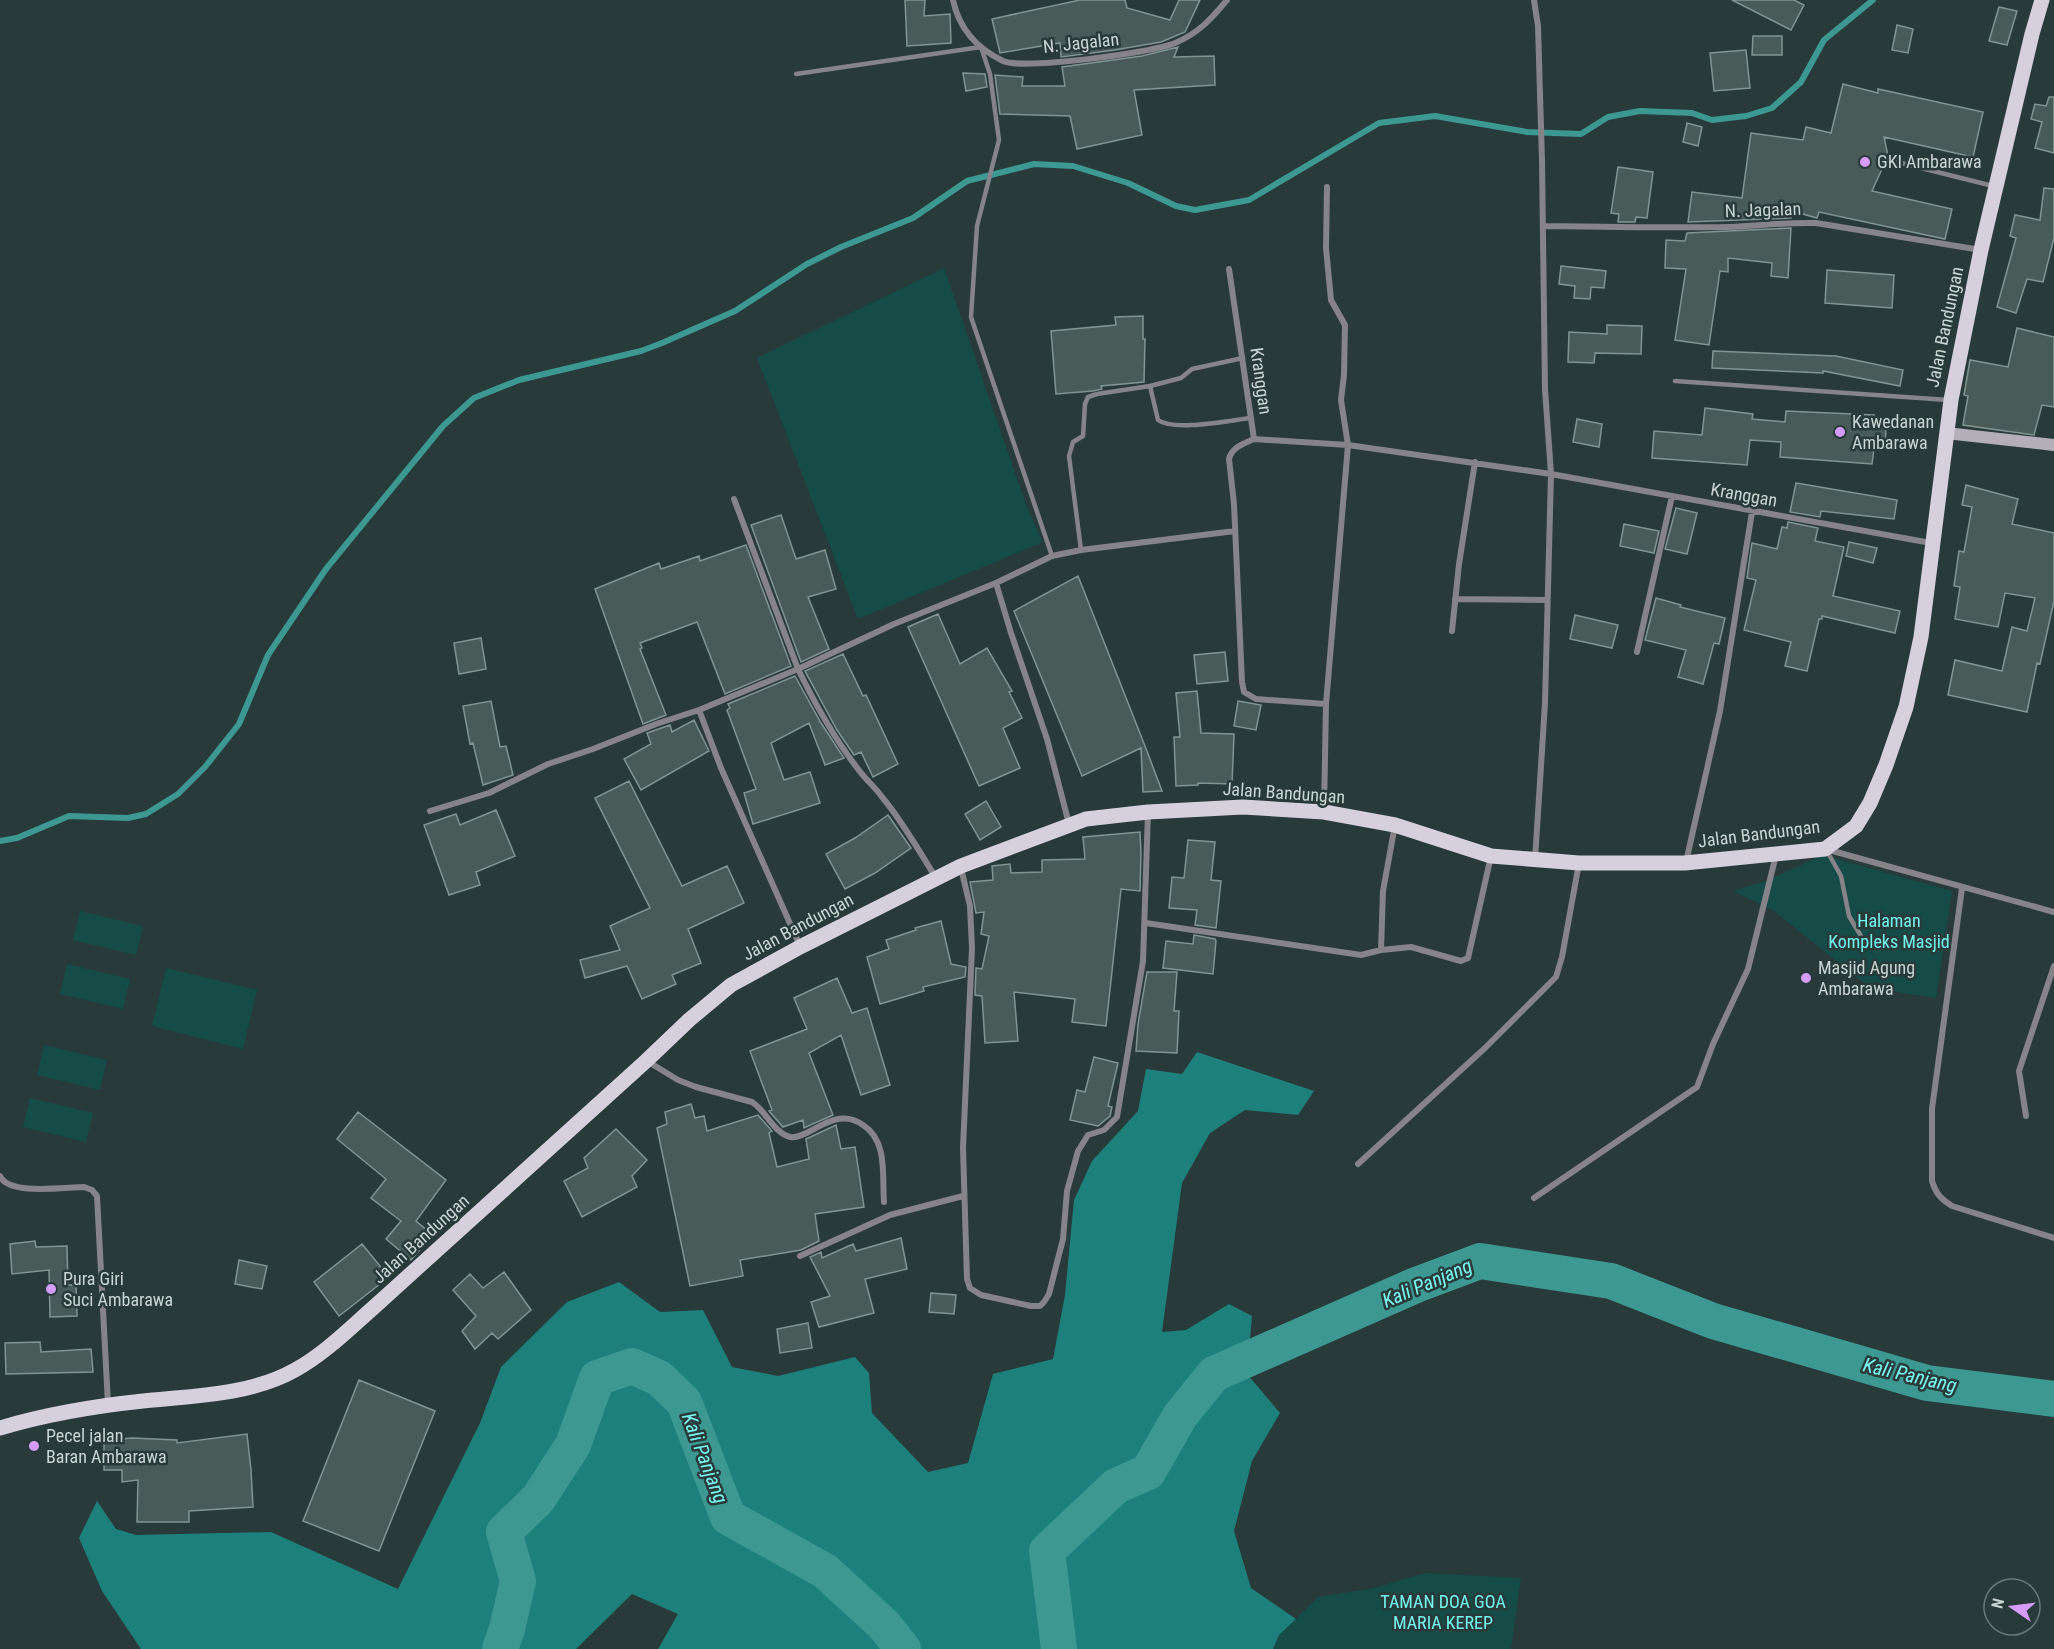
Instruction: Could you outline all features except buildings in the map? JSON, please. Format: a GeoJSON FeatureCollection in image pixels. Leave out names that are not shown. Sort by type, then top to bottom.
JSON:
{"type":"FeatureCollection","features":[{"type":"Feature","properties":{"kind":"main road","name":"Jalan Bandungan"},"geometry":{"type":"LineString","coordinates":[[0,1428],[47,1415],[108,1405],[244,1388],[293,1371],[342,1336],[689,1020],[731,986],[800,947],[961,866],[1069,824],[1096,817],[1243,807],[1324,812],[1395,825],[1491,856],[1535,860],[1579,863],[1685,862],[1825,849],[1856,826],[1870,802],[1886,765],[1906,707],[1921,637],[1951,400],[1981,250],[2042,0]]}},
{"type":"Feature","properties":{"kind":"main road"},"geometry":{"type":"LineString","coordinates":[[1947,433],[2054,445]]}},
{"type":"Feature","properties":{"kind":"street","name":"N. Jagalan"},"geometry":{"type":"LineString","coordinates":[[953,0],[959,24],[981,47],[1005,62],[1046,63],[1129,53],[1174,44],[1202,29],[1227,0]]}},
{"type":"Feature","properties":{"kind":"street"},"geometry":{"type":"LineString","coordinates":[[1534,0],[1538,37],[1544,226],[1545,389],[1551,474],[1548,645],[1535,860]]}},
{"type":"Feature","properties":{"kind":"street"},"geometry":{"type":"LineString","coordinates":[[1324,812],[1326,704],[1348,445],[1341,400],[1345,325],[1335,311],[1331,300],[1326,248],[1327,187]]}},
{"type":"Feature","properties":{"kind":"street","name":"N. Jagalan"},"geometry":{"type":"LineString","coordinates":[[1544,226],[1721,227],[1789,222],[1816,223],[1981,250]]}},
{"type":"Feature","properties":{"kind":"street","name":"Kranggan"},"geometry":{"type":"LineString","coordinates":[[1229,269],[1254,439],[1348,445],[1475,462],[1932,543]]}},
{"type":"Feature","properties":{"kind":"street"},"geometry":{"type":"LineString","coordinates":[[1254,439],[1237,447],[1231,452],[1229,459],[1244,692],[1256,699],[1326,704]]}},
{"type":"Feature","properties":{"kind":"street"},"geometry":{"type":"LineString","coordinates":[[1452,631],[1475,462]]}},
{"type":"Feature","properties":{"kind":"street"},"geometry":{"type":"LineString","coordinates":[[1637,652],[1672,496]]}},
{"type":"Feature","properties":{"kind":"street"},"geometry":{"type":"LineString","coordinates":[[734,499],[798,669],[821,713],[847,753],[901,823],[936,879]]}},
{"type":"Feature","properties":{"kind":"street"},"geometry":{"type":"LineString","coordinates":[[1685,862],[1720,711],[1752,512]]}},
{"type":"Feature","properties":{"kind":"street"},"geometry":{"type":"LineString","coordinates":[[430,811],[489,793],[548,764],[699,710],[798,669],[894,624],[996,583],[1052,556],[1081,550],[1235,531]]}},
{"type":"Feature","properties":{"kind":"street"},"geometry":{"type":"LineString","coordinates":[[996,583],[1047,739],[1069,824]]}},
{"type":"Feature","properties":{"kind":"street"},"geometry":{"type":"LineString","coordinates":[[1455,599],[1547,600]]}},
{"type":"Feature","properties":{"kind":"street"},"geometry":{"type":"LineString","coordinates":[[699,710],[726,778],[800,947]]}},
{"type":"Feature","properties":{"kind":"street"},"geometry":{"type":"LineString","coordinates":[[961,866],[970,906],[972,948],[963,1148],[966,1268],[970,1288],[981,1295],[1031,1306],[1040,1305],[1049,1294],[1063,1239],[1066,1191],[1078,1151],[1088,1135],[1104,1130],[1117,1118],[1143,962],[1148,812]]}},
{"type":"Feature","properties":{"kind":"street"},"geometry":{"type":"LineString","coordinates":[[1381,950],[1383,891],[1395,825]]}},
{"type":"Feature","properties":{"kind":"street"},"geometry":{"type":"LineString","coordinates":[[1825,849],[2054,912]]}},
{"type":"Feature","properties":{"kind":"street"},"geometry":{"type":"LineString","coordinates":[[1534,1198],[1697,1087],[1713,1044],[1748,969],[1776,854]]}},
{"type":"Feature","properties":{"kind":"street"},"geometry":{"type":"LineString","coordinates":[[1146,923],[1361,955],[1411,947],[1461,961],[1468,958],[1491,856]]}},
{"type":"Feature","properties":{"kind":"street"},"geometry":{"type":"LineString","coordinates":[[1358,1164],[1485,1048],[1556,977],[1562,957],[1579,863]]}},
{"type":"Feature","properties":{"kind":"street"},"geometry":{"type":"LineString","coordinates":[[1962,888],[1932,1110],[1932,1181],[1940,1199],[1952,1206],[2054,1238]]}},
{"type":"Feature","properties":{"kind":"street"},"geometry":{"type":"LineString","coordinates":[[2026,1116],[2019,1071],[2054,966]]}},
{"type":"Feature","properties":{"kind":"street"},"geometry":{"type":"LineString","coordinates":[[646,1061],[678,1080],[696,1087],[752,1102],[777,1129],[788,1136],[797,1137],[833,1120],[846,1118],[857,1120],[869,1128],[878,1139],[884,1202]]}},
{"type":"Feature","properties":{"kind":"street"},"geometry":{"type":"LineString","coordinates":[[0,1176],[2,1181],[17,1189],[84,1187],[92,1190],[97,1196],[108,1405]]}},
{"type":"Feature","properties":{"kind":"street"},"geometry":{"type":"LineString","coordinates":[[800,1256],[890,1215],[963,1196]]}},
{"type":"Feature","properties":{"kind":"lane"},"geometry":{"type":"LineString","coordinates":[[796,74],[981,47],[990,74],[999,140],[977,226],[970,317],[1052,556]]}},
{"type":"Feature","properties":{"kind":"lane"},"geometry":{"type":"LineString","coordinates":[[1889,160],[1996,187]]}},
{"type":"Feature","properties":{"kind":"lane"},"geometry":{"type":"LineString","coordinates":[[1081,550],[1069,456],[1073,442],[1083,436],[1084,411],[1088,397],[1150,386],[1181,378],[1192,369],[1243,358]]}},
{"type":"Feature","properties":{"kind":"lane"},"geometry":{"type":"LineString","coordinates":[[1675,381],[1951,400]]}},
{"type":"Feature","properties":{"kind":"lane"},"geometry":{"type":"LineString","coordinates":[[1150,386],[1158,420],[1164,424],[1194,424],[1251,418]]}},
{"type":"Feature","properties":{"kind":"lane"},"geometry":{"type":"LineString","coordinates":[[1825,849],[1841,876],[1849,916],[1862,936]]}},
{"type":"Feature","properties":{"kind":"green space"},"geometry":{"type":"Polygon","coordinates":[[[944,268],[1028,510],[1043,542],[858,619],[757,358],[944,268]]]}},
{"type":"Feature","properties":{"kind":"green space","name":"Halaman Kompleks Masjid"},"geometry":{"type":"Polygon","coordinates":[[[1822,855],[1952,891],[1936,998],[1870,988],[1774,911],[1733,891],[1769,880],[1822,855]]]}},
{"type":"Feature","properties":{"kind":"green space"},"geometry":{"type":"Polygon","coordinates":[[[80,911],[143,926],[136,955],[73,940],[80,911]]]}},
{"type":"Feature","properties":{"kind":"green space"},"geometry":{"type":"Polygon","coordinates":[[[67,964],[130,979],[123,1009],[60,994],[67,964]]]}},
{"type":"Feature","properties":{"kind":"green space"},"geometry":{"type":"Polygon","coordinates":[[[166,968],[257,990],[243,1049],[152,1026],[166,968]]]}},
{"type":"Feature","properties":{"kind":"green space"},"geometry":{"type":"Polygon","coordinates":[[[44,1045],[107,1060],[100,1090],[37,1075],[44,1045]]]}},
{"type":"Feature","properties":{"kind":"green space"},"geometry":{"type":"Polygon","coordinates":[[[30,1098],[93,1113],[86,1142],[23,1127],[30,1098]]]}},
{"type":"Feature","properties":{"kind":"green space","name":"TAMAN DOA GOA MARIA KEREP"},"geometry":{"type":"Polygon","coordinates":[[[1425,1573],[1521,1578],[1511,1649],[1273,1649],[1279,1635],[1318,1597],[1374,1588],[1425,1573]]]}},
{"type":"Feature","properties":{"kind":"shaded area"},"geometry":{"type":"Polygon","coordinates":[[[1197,1052],[1314,1091],[1298,1115],[1245,1110],[1210,1133],[1182,1183],[1162,1332],[1186,1330],[1229,1304],[1252,1316],[1247,1374],[1280,1413],[1252,1461],[1234,1531],[1251,1588],[1296,1619],[1279,1635],[1273,1649],[658,1649],[678,1614],[632,1594],[576,1649],[141,1649],[102,1591],[79,1538],[97,1501],[116,1529],[136,1535],[271,1532],[398,1589],[480,1423],[501,1367],[567,1302],[619,1282],[660,1312],[703,1310],[732,1367],[778,1376],[855,1357],[869,1373],[872,1413],[928,1472],[968,1463],[993,1374],[1053,1359],[1065,1295],[1074,1200],[1092,1161],[1138,1111],[1146,1069],[1182,1074],[1197,1052]]]}},
{"type":"Feature","properties":{"kind":"waterway"},"geometry":{"type":"LineString","coordinates":[[0,841],[17,838],[69,816],[128,818],[146,814],[178,794],[205,767],[239,724],[268,655],[326,569],[443,426],[474,398],[519,380],[641,351],[662,343],[735,311],[807,264],[841,247],[913,218],[967,181],[1034,164],[1073,166],[1128,183],[1176,206],[1195,210],[1249,200],[1379,123],[1435,116],[1527,132],[1581,134],[1608,117],[1640,111],[1692,113],[1712,120],[1746,116],[1772,108],[1801,82],[1824,40],[1873,0]]}},
{"type":"Feature","properties":{"kind":"waterway","name":"Kali Panjang"},"geometry":{"type":"LineString","coordinates":[[1059,1649],[1047,1551],[1116,1486],[1148,1472],[1180,1416],[1214,1374],[1416,1285],[1480,1261],[1611,1281],[1713,1321],[1927,1383],[2054,1399]]}},
{"type":"Feature","properties":{"kind":"waterway","name":"Kali Panjang"},"geometry":{"type":"LineString","coordinates":[[500,1649],[518,1581],[504,1532],[538,1499],[573,1445],[597,1378],[632,1366],[659,1378],[684,1402],[728,1517],[825,1571],[884,1625],[903,1649]]}},
{"type":"Feature","properties":{"kind":"place","name":"GKI Ambarawa"},"geometry":{"type":"Point","coordinates":[1865,162]}},
{"type":"Feature","properties":{"kind":"place","name":"Kawedanan Ambarawa"},"geometry":{"type":"Point","coordinates":[1840,432]}},
{"type":"Feature","properties":{"kind":"place","name":"Masjid Agung Ambarawa"},"geometry":{"type":"Point","coordinates":[1806,978]}},
{"type":"Feature","properties":{"kind":"place","name":"Pura Giri Suci Ambarawa"},"geometry":{"type":"Point","coordinates":[51,1289]}},
{"type":"Feature","properties":{"kind":"place","name":"Pecel jalan Baran Ambarawa"},"geometry":{"type":"Point","coordinates":[34,1446]}}]}
